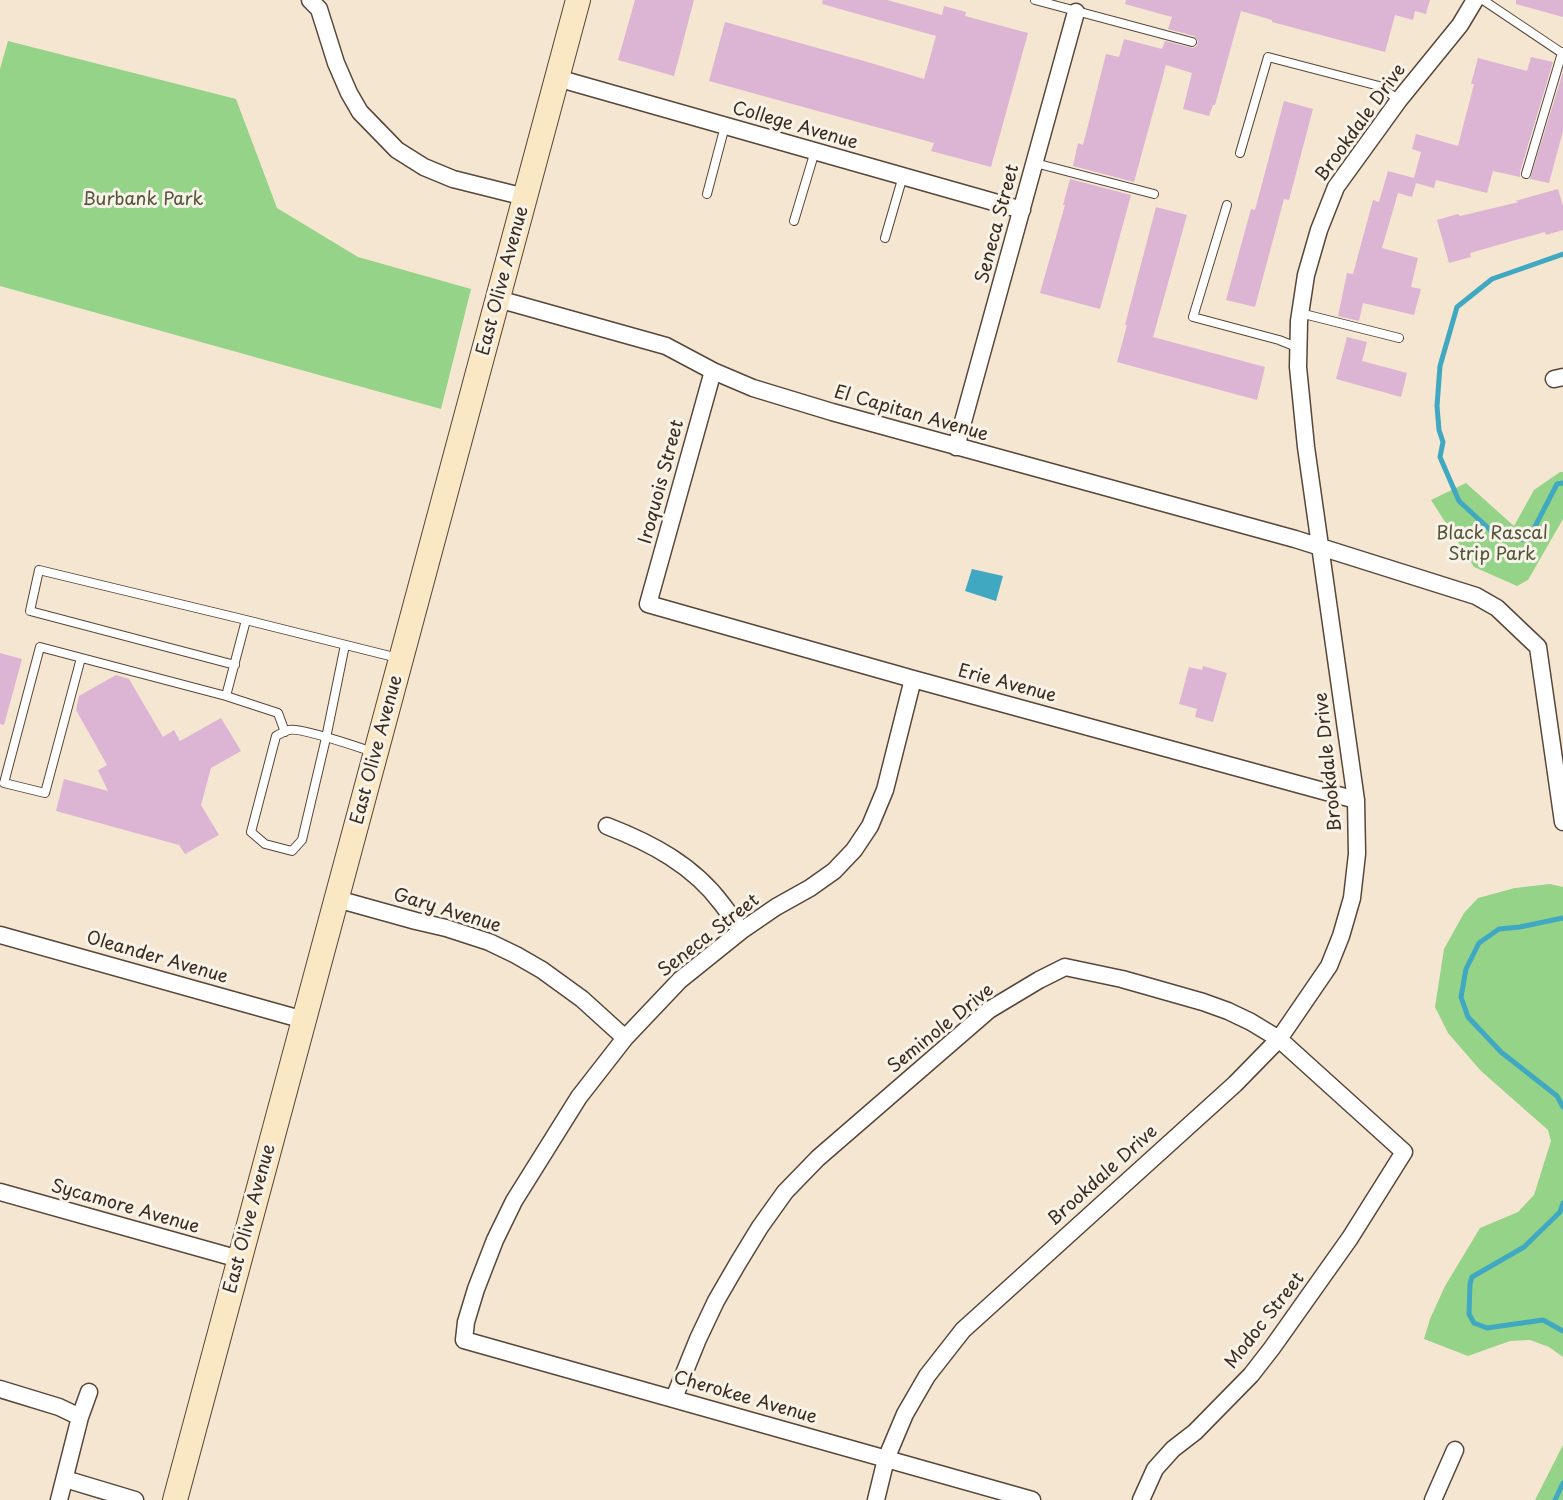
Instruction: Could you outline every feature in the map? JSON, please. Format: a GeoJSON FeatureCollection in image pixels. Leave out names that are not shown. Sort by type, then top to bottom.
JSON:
{"type":"FeatureCollection","features":[{"type":"Feature","properties":{"kind":"main road","name":"East Olive Avenue"},"geometry":{"type":"LineString","coordinates":[[175,1500],[578,0]]}},
{"type":"Feature","properties":{"kind":"street","name":"Brookdale Drive"},"geometry":{"type":"LineString","coordinates":[[876,1500],[886,1459],[905,1414],[927,1376],[963,1330],[1236,1084],[1279,1039],[1329,966],[1341,936],[1352,898],[1357,854],[1356,800],[1305,447],[1298,367],[1300,313],[1306,275],[1319,230],[1336,187],[1399,100],[1460,25],[1475,0]]}},
{"type":"Feature","properties":{"kind":"street"},"geometry":{"type":"LineString","coordinates":[[318,3],[336,63],[349,93],[360,112],[398,150],[424,167],[453,179],[525,197]]}},
{"type":"Feature","properties":{"kind":"street","name":"Seneca Street"},"geometry":{"type":"LineString","coordinates":[[956,447],[1076,12]]}},
{"type":"Feature","properties":{"kind":"street","name":"College Avenue"},"geometry":{"type":"LineString","coordinates":[[557,78],[1022,210]]}},
{"type":"Feature","properties":{"kind":"street","name":"El Capitan Avenue"},"geometry":{"type":"LineString","coordinates":[[498,299],[666,346],[753,388],[956,447],[1295,539],[1476,596],[1497,608],[1538,647],[1563,822]]}},
{"type":"Feature","properties":{"kind":"street","name":"Iroquois Street"},"geometry":{"type":"LineString","coordinates":[[648,604],[713,370]]}},
{"type":"Feature","properties":{"kind":"street","name":"Erie Avenue"},"geometry":{"type":"LineString","coordinates":[[648,604],[1356,800]]}},
{"type":"Feature","properties":{"kind":"street","name":"Seneca Street"},"geometry":{"type":"LineString","coordinates":[[466,1322],[495,1240],[514,1201],[579,1097],[625,1038],[680,980],[741,931],[834,871],[855,850],[870,826],[885,790],[913,679]]}},
{"type":"Feature","properties":{"kind":"street"},"geometry":{"type":"LineString","coordinates":[[607,826],[640,838],[660,849],[697,877],[721,902],[741,931]]}},
{"type":"Feature","properties":{"kind":"street","name":"Gary Avenue"},"geometry":{"type":"LineString","coordinates":[[337,899],[446,928],[489,942],[516,955],[542,970],[582,999],[625,1038]]}},
{"type":"Feature","properties":{"kind":"street","name":"Oleander Avenue"},"geometry":{"type":"LineString","coordinates":[[0,934],[304,1020]]}},
{"type":"Feature","properties":{"kind":"street","name":"Seminole Drive"},"geometry":{"type":"LineString","coordinates":[[674,1398],[716,1300],[754,1236],[785,1192],[818,1158],[989,1010],[1065,967],[1122,979],[1203,1002],[1251,1022],[1279,1039],[1404,1152]]}},
{"type":"Feature","properties":{"kind":"street","name":"Modoc Street"},"geometry":{"type":"LineString","coordinates":[[1141,1500],[1155,1469],[1251,1375],[1272,1348],[1350,1238],[1404,1152]]}},
{"type":"Feature","properties":{"kind":"street","name":"Sycamore Avenue"},"geometry":{"type":"LineString","coordinates":[[0,1192],[239,1259]]}},
{"type":"Feature","properties":{"kind":"street","name":"Cherokee Avenue"},"geometry":{"type":"LineString","coordinates":[[466,1322],[464,1340],[1032,1500]]}},
{"type":"Feature","properties":{"kind":"street"},"geometry":{"type":"LineString","coordinates":[[0,1389],[59,1407],[80,1417]]}},
{"type":"Feature","properties":{"kind":"street"},"geometry":{"type":"LineString","coordinates":[[59,1500],[80,1417],[89,1392]]}},
{"type":"Feature","properties":{"kind":"street"},"geometry":{"type":"LineString","coordinates":[[1433,1500],[1455,1450]]}},
{"type":"Feature","properties":{"kind":"street"},"geometry":{"type":"LineString","coordinates":[[65,1479],[135,1500]]}},
{"type":"Feature","properties":{"kind":"lane"},"geometry":{"type":"LineString","coordinates":[[1035,0],[1192,42]]}},
{"type":"Feature","properties":{"kind":"lane"},"geometry":{"type":"LineString","coordinates":[[1483,0],[1562,52],[1526,174]]}},
{"type":"Feature","properties":{"kind":"lane"},"geometry":{"type":"LineString","coordinates":[[1240,153],[1268,57],[1379,86],[1399,100]]}},
{"type":"Feature","properties":{"kind":"lane"},"geometry":{"type":"LineString","coordinates":[[707,194],[725,126]]}},
{"type":"Feature","properties":{"kind":"lane"},"geometry":{"type":"LineString","coordinates":[[794,221],[815,151]]}},
{"type":"Feature","properties":{"kind":"lane"},"geometry":{"type":"LineString","coordinates":[[1035,163],[1154,194]]}},
{"type":"Feature","properties":{"kind":"lane"},"geometry":{"type":"LineString","coordinates":[[885,238],[903,176]]}},
{"type":"Feature","properties":{"kind":"lane"},"geometry":{"type":"LineString","coordinates":[[1227,206],[1193,317],[1279,340],[1299,348]]}},
{"type":"Feature","properties":{"kind":"lane"},"geometry":{"type":"LineString","coordinates":[[1300,313],[1399,338]]}},
{"type":"Feature","properties":{"kind":"lane"},"geometry":{"type":"LineString","coordinates":[[235,664],[30,611],[39,570],[402,659]]}},
{"type":"Feature","properties":{"kind":"lane"},"geometry":{"type":"LineString","coordinates":[[226,696],[246,620]]}},
{"type":"Feature","properties":{"kind":"lane"},"geometry":{"type":"LineString","coordinates":[[345,645],[326,738],[302,840],[292,851],[265,844],[251,832],[276,736],[291,729],[326,738],[376,753]]}},
{"type":"Feature","properties":{"kind":"lane"},"geometry":{"type":"LineString","coordinates":[[81,658],[45,794],[4,783],[40,647],[226,696],[278,713],[285,732]]}},
{"type":"Feature","properties":{"kind":"green space","name":"Burbank Park"},"geometry":{"type":"Polygon","coordinates":[[[8,41],[236,99],[277,208],[358,257],[471,289],[441,409],[0,286],[0,69],[8,41]]]}},
{"type":"Feature","properties":{"kind":"green space","name":"Black Rascal Strip Park"},"geometry":{"type":"Polygon","coordinates":[[[1563,472],[1563,519],[1528,580],[1517,586],[1474,567],[1431,500],[1466,483],[1514,526],[1534,490],[1563,472]]]}},
{"type":"Feature","properties":{"kind":"green space"},"geometry":{"type":"Polygon","coordinates":[[[1550,884],[1563,887],[1563,1357],[1549,1347],[1530,1340],[1510,1341],[1468,1356],[1424,1339],[1430,1319],[1445,1286],[1480,1228],[1518,1212],[1534,1195],[1551,1141],[1548,1130],[1481,1071],[1448,1033],[1435,1007],[1444,949],[1464,913],[1478,898],[1515,888],[1550,884]]]}},
{"type":"Feature","properties":{"kind":"green space"},"geometry":{"type":"Polygon","coordinates":[[[1563,1445],[1563,1500],[1535,1500],[1563,1445]]]}},
{"type":"Feature","properties":{"kind":"water"},"geometry":{"type":"Polygon","coordinates":[[[972,569],[1003,576],[996,601],[965,591],[972,569]]]}},
{"type":"Feature","properties":{"kind":"building"},"geometry":{"type":"Polygon","coordinates":[[[635,0],[694,0],[674,76],[618,60],[635,0]]]}},
{"type":"Feature","properties":{"kind":"building"},"geometry":{"type":"Polygon","coordinates":[[[823,0],[887,0],[942,15],[944,6],[966,12],[965,16],[1028,33],[991,167],[931,151],[934,143],[709,81],[725,22],[924,79],[936,36],[822,4],[823,0]]]}},
{"type":"Feature","properties":{"kind":"building"},"geometry":{"type":"Polygon","coordinates":[[[1126,0],[1430,0],[1426,14],[1415,11],[1413,20],[1395,15],[1385,52],[1272,22],[1272,20],[1241,11],[1215,105],[1209,116],[1183,109],[1192,73],[1166,65],[1134,182],[1073,166],[1078,143],[1083,145],[1106,54],[1119,57],[1124,39],[1162,49],[1165,41],[1193,48],[1197,46],[1198,41],[1194,36],[1168,29],[1172,17],[1125,4],[1126,0]]]}},
{"type":"Feature","properties":{"kind":"building"},"geometry":{"type":"Polygon","coordinates":[[[1516,0],[1563,0],[1563,17],[1516,4],[1516,0]]]}},
{"type":"Feature","properties":{"kind":"building"},"geometry":{"type":"Polygon","coordinates":[[[1531,57],[1553,62],[1520,177],[1493,171],[1487,193],[1436,180],[1434,188],[1416,183],[1412,197],[1398,193],[1382,248],[1418,258],[1411,287],[1421,289],[1414,315],[1363,303],[1359,321],[1338,316],[1347,273],[1353,274],[1373,200],[1379,202],[1388,171],[1414,178],[1421,152],[1412,149],[1416,134],[1458,146],[1474,84],[1471,84],[1478,58],[1527,71],[1531,57]]]}},
{"type":"Feature","properties":{"kind":"building"},"geometry":{"type":"Polygon","coordinates":[[[1563,72],[1563,131],[1549,183],[1530,179],[1563,72]]]}},
{"type":"Feature","properties":{"kind":"building"},"geometry":{"type":"Polygon","coordinates":[[[1284,101],[1313,109],[1289,200],[1284,199],[1255,307],[1226,300],[1251,209],[1255,210],[1284,101]]]}},
{"type":"Feature","properties":{"kind":"building"},"geometry":{"type":"Polygon","coordinates":[[[1070,179],[1131,195],[1100,309],[1040,293],[1070,179]]]}},
{"type":"Feature","properties":{"kind":"building"},"geometry":{"type":"Polygon","coordinates":[[[1558,189],[1563,206],[1563,230],[1546,235],[1545,232],[1470,253],[1471,257],[1449,263],[1437,220],[1519,202],[1515,201],[1558,189]]]}},
{"type":"Feature","properties":{"kind":"building"},"geometry":{"type":"Polygon","coordinates":[[[1156,207],[1187,215],[1153,337],[1265,367],[1257,400],[1117,362],[1156,207]]]}},
{"type":"Feature","properties":{"kind":"building"},"geometry":{"type":"Polygon","coordinates":[[[1347,337],[1367,342],[1362,361],[1407,373],[1401,397],[1336,379],[1347,337]]]}},
{"type":"Feature","properties":{"kind":"building"},"geometry":{"type":"Polygon","coordinates":[[[0,653],[22,659],[4,725],[0,724],[0,653]]]}},
{"type":"Feature","properties":{"kind":"building"},"geometry":{"type":"Polygon","coordinates":[[[1203,666],[1227,673],[1213,722],[1195,717],[1197,709],[1179,704],[1189,667],[1202,670],[1203,666]]]}},
{"type":"Feature","properties":{"kind":"building"},"geometry":{"type":"Polygon","coordinates":[[[116,675],[129,679],[163,737],[174,730],[180,741],[221,718],[241,751],[211,768],[201,805],[219,835],[185,854],[179,845],[56,811],[64,779],[108,791],[98,770],[107,765],[76,710],[79,696],[116,675]]]}},
{"type":"Feature","properties":{"kind":"waterway"},"geometry":{"type":"LineString","coordinates":[[1563,254],[1492,279],[1457,307],[1440,366],[1437,406],[1439,430],[1443,442],[1440,457],[1459,501],[1498,537],[1528,540],[1557,484],[1563,483]]}},
{"type":"Feature","properties":{"kind":"waterway"},"geometry":{"type":"LineString","coordinates":[[1563,918],[1499,929],[1479,943],[1466,969],[1461,997],[1468,1017],[1501,1052],[1557,1096],[1563,1107]]}},
{"type":"Feature","properties":{"kind":"waterway"},"geometry":{"type":"LineString","coordinates":[[1563,1203],[1560,1212],[1524,1247],[1472,1277],[1469,1314],[1474,1323],[1487,1328],[1543,1320],[1563,1331]]}},
{"type":"Feature","properties":{"kind":"waterway"},"geometry":{"type":"LineString","coordinates":[[1555,1500],[1563,1483]]}}]}
